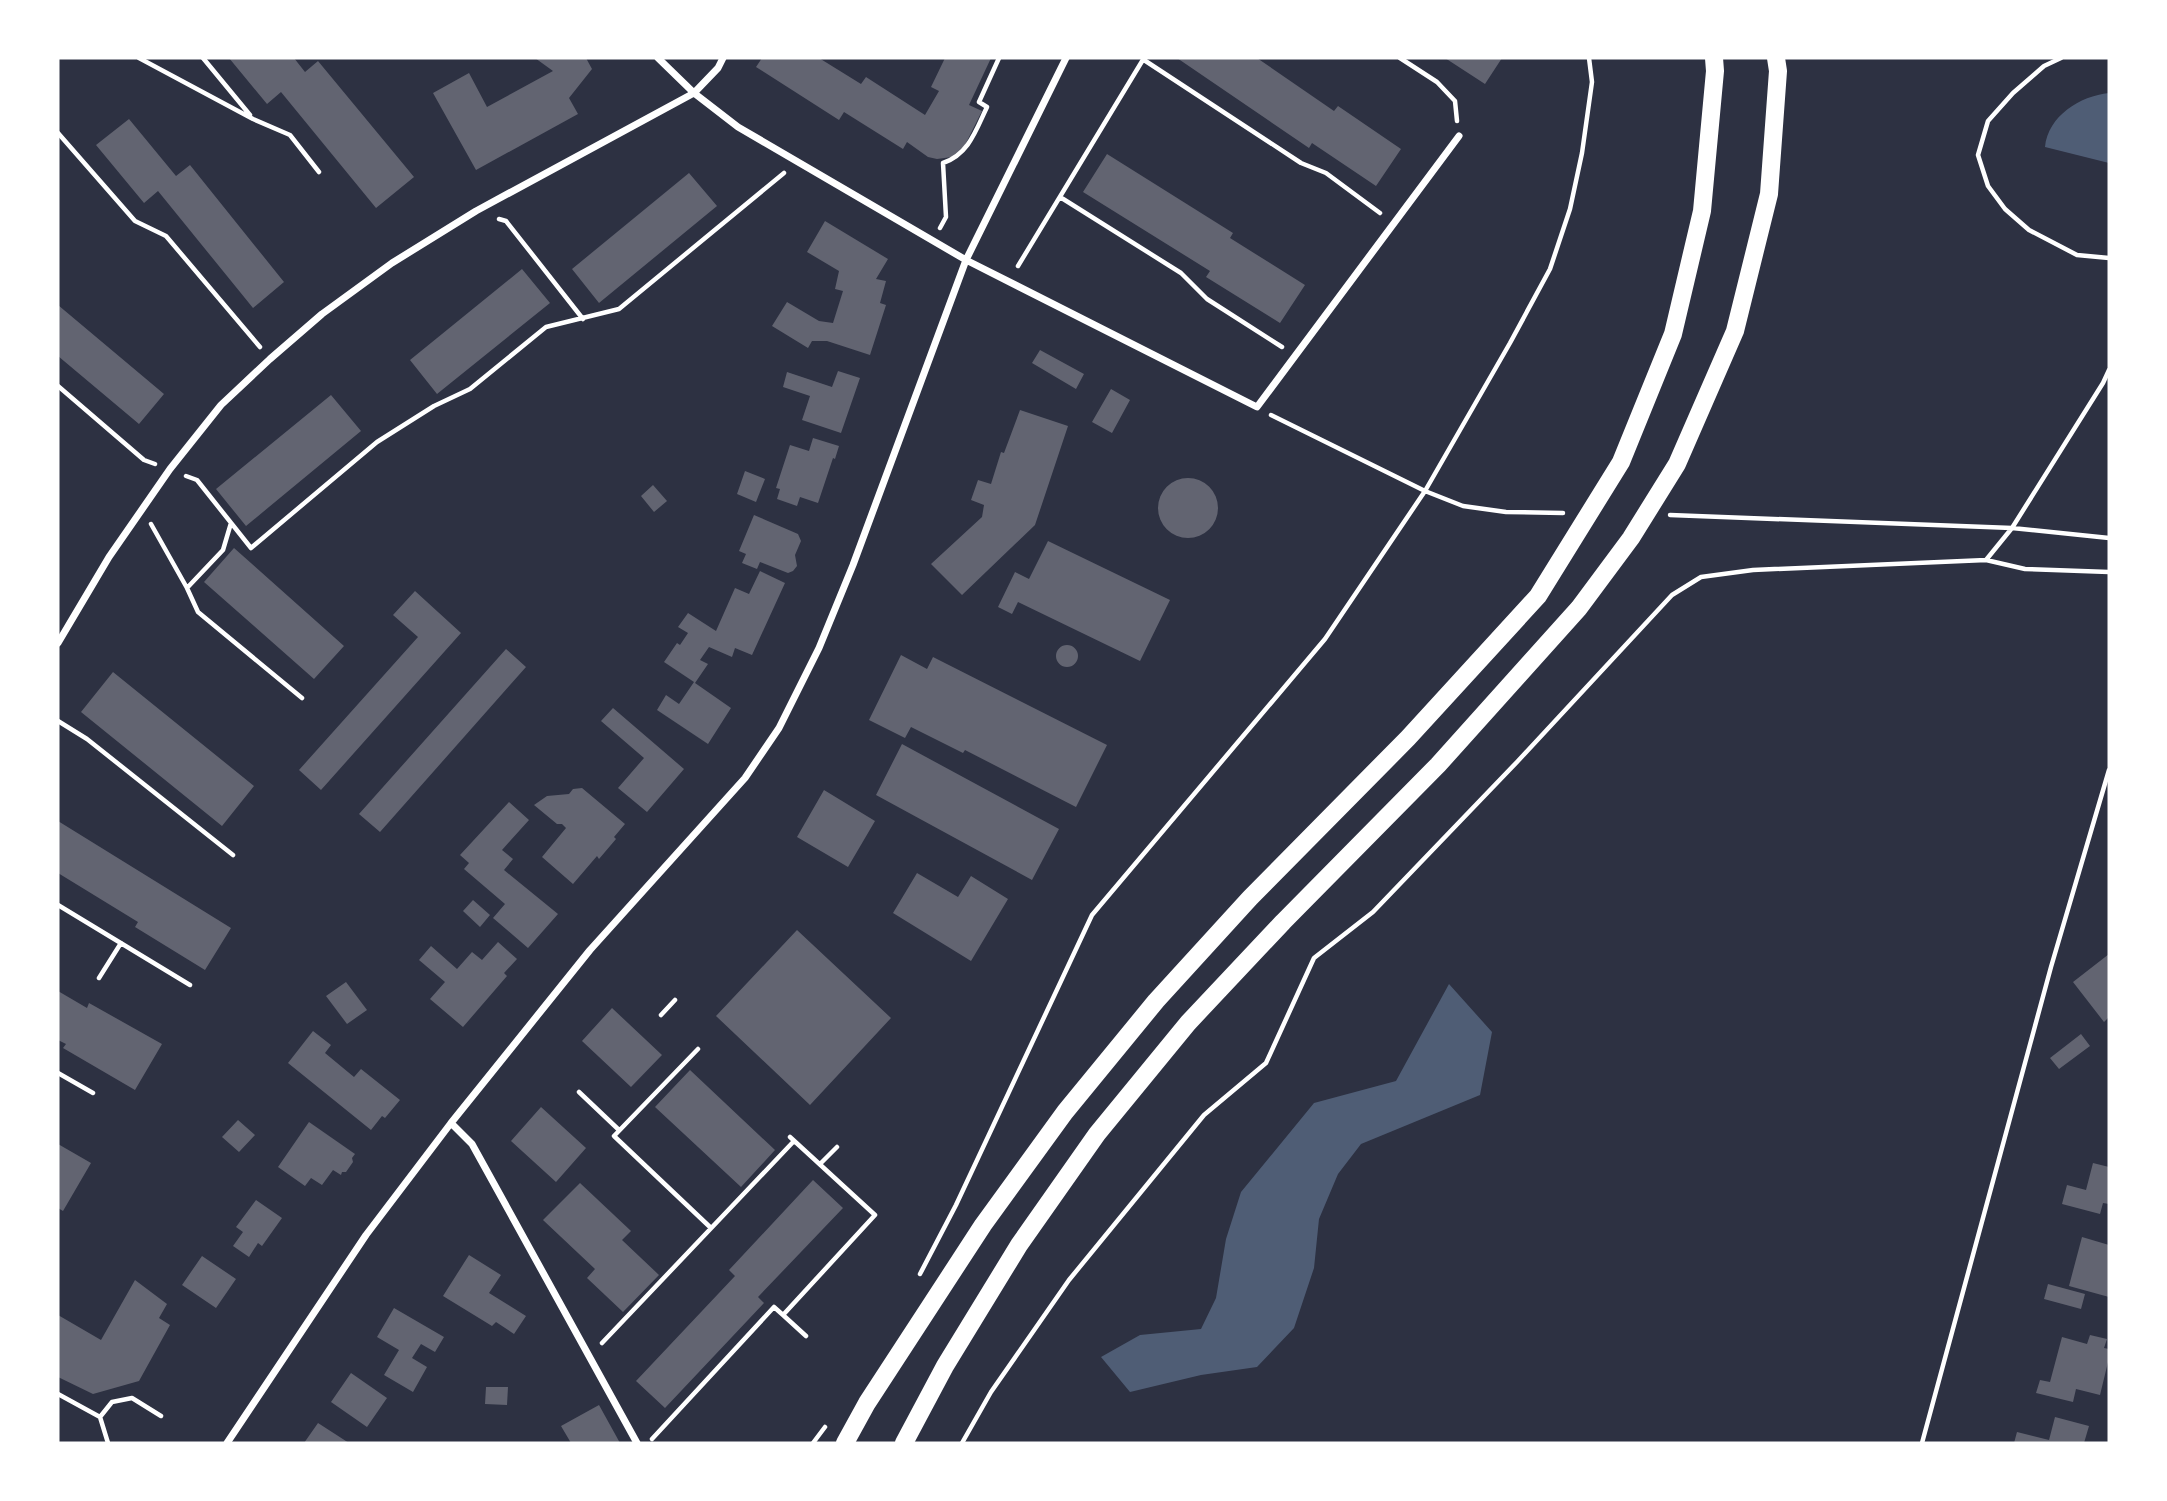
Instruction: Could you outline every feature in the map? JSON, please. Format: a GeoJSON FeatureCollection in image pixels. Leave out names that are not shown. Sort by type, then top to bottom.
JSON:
{"type":"FeatureCollection","features":[{"type":"Feature","properties":{"kind":"main road"},"geometry":{"type":"LineString","coordinates":[[845,1443],[867,1403],[983,1224],[1065,1112],[1156,1001],[1250,898],[1408,738],[1538,596],[1621,462],[1673,334],[1702,211],[1714,58]]}},
{"type":"Feature","properties":{"kind":"main road"},"geometry":{"type":"LineString","coordinates":[[904,1443],[945,1366],[1018,1245],[1097,1134],[1188,1023],[1438,765],[1579,608],[1631,538],[1677,464],[1735,331],[1769,194],[1778,71],[1776,58]]}},
{"type":"Feature","properties":{"kind":"street"},"geometry":{"type":"LineString","coordinates":[[658,58],[694,93],[738,127],[933,241],[1008,282],[1256,407],[1459,136]]}},
{"type":"Feature","properties":{"kind":"street"},"geometry":{"type":"LineString","coordinates":[[58,643],[109,557],[170,469],[221,405],[270,359],[322,314],[392,263],[476,211],[694,93],[718,68],[723,58]]}},
{"type":"Feature","properties":{"kind":"street"},"geometry":{"type":"LineString","coordinates":[[227,1443],[366,1236],[451,1123],[590,950],[745,778],[779,728],[819,648],[853,565],[966,260],[1066,58]]}},
{"type":"Feature","properties":{"kind":"street"},"geometry":{"type":"LineString","coordinates":[[451,1123],[472,1144],[636,1443]]}},
{"type":"Feature","properties":{"kind":"path"},"geometry":{"type":"LineString","coordinates":[[139,58],[253,119],[290,135],[319,172]]}},
{"type":"Feature","properties":{"kind":"path"},"geometry":{"type":"LineString","coordinates":[[203,58],[253,119]]}},
{"type":"Feature","properties":{"kind":"path"},"geometry":{"type":"LineString","coordinates":[[933,241],[946,217],[943,163],[956,159],[967,149],[987,107],[979,102],[999,58]]}},
{"type":"Feature","properties":{"kind":"path"},"geometry":{"type":"LineString","coordinates":[[1400,58],[1437,82],[1455,101],[1459,136]]}},
{"type":"Feature","properties":{"kind":"path"},"geometry":{"type":"LineString","coordinates":[[920,1275],[962,1193],[1092,915],[1325,639],[1425,491],[1510,343],[1550,269],[1570,209],[1582,153],[1592,82],[1589,58]]}},
{"type":"Feature","properties":{"kind":"path"},"geometry":{"type":"LineString","coordinates":[[2061,58],[2044,66],[2013,93],[1988,121],[1978,155],[1988,186],[2005,209],[2029,230],[2077,255],[2109,258]]}},
{"type":"Feature","properties":{"kind":"path"},"geometry":{"type":"LineString","coordinates":[[1008,282],[1144,59],[1301,163],[1326,173],[1394,223]]}},
{"type":"Feature","properties":{"kind":"path"},"geometry":{"type":"LineString","coordinates":[[58,134],[135,220],[166,236],[270,359]]}},
{"type":"Feature","properties":{"kind":"path"},"geometry":{"type":"LineString","coordinates":[[58,386],[144,460],[197,480],[251,548],[385,436],[470,388],[546,327],[619,309],[798,162]]}},
{"type":"Feature","properties":{"kind":"path"},"geometry":{"type":"LineString","coordinates":[[1060,197],[1181,273],[1206,299],[1295,355]]}},
{"type":"Feature","properties":{"kind":"path"},"geometry":{"type":"LineString","coordinates":[[476,211],[506,221],[583,319]]}},
{"type":"Feature","properties":{"kind":"path"},"geometry":{"type":"LineString","coordinates":[[1986,560],[2012,528],[2109,370]]}},
{"type":"Feature","properties":{"kind":"path"},"geometry":{"type":"LineString","coordinates":[[1256,407],[1425,491],[1463,506],[1506,512]]}},
{"type":"Feature","properties":{"kind":"path"},"geometry":{"type":"LineString","coordinates":[[139,515],[153,526],[198,612],[302,698]]}},
{"type":"Feature","properties":{"kind":"path"},"geometry":{"type":"LineString","coordinates":[[1660,515],[2012,528],[2109,538]]}},
{"type":"Feature","properties":{"kind":"path"},"geometry":{"type":"LineString","coordinates":[[187,588],[223,550],[231,523]]}},
{"type":"Feature","properties":{"kind":"path"},"geometry":{"type":"LineString","coordinates":[[961,1443],[991,1392],[1069,1280],[1204,1115],[1266,1063],[1314,958],[1373,912],[1517,762],[1672,594],[1701,577],[1753,570],[1986,560],[2025,569],[2109,572]]}},
{"type":"Feature","properties":{"kind":"path"},"geometry":{"type":"LineString","coordinates":[[58,721],[87,739],[233,855]]}},
{"type":"Feature","properties":{"kind":"path"},"geometry":{"type":"LineString","coordinates":[[1922,1443],[2051,967],[2109,770]]}},
{"type":"Feature","properties":{"kind":"path"},"geometry":{"type":"LineString","coordinates":[[58,905],[190,985]]}},
{"type":"Feature","properties":{"kind":"path"},"geometry":{"type":"LineString","coordinates":[[99,978],[121,943]]}},
{"type":"Feature","properties":{"kind":"path"},"geometry":{"type":"LineString","coordinates":[[661,1015],[675,1000]]}},
{"type":"Feature","properties":{"kind":"path"},"geometry":{"type":"LineString","coordinates":[[698,1049],[614,1136],[711,1228]]}},
{"type":"Feature","properties":{"kind":"path"},"geometry":{"type":"LineString","coordinates":[[58,1073],[93,1093]]}},
{"type":"Feature","properties":{"kind":"path"},"geometry":{"type":"LineString","coordinates":[[579,1092],[619,1130]]}},
{"type":"Feature","properties":{"kind":"path"},"geometry":{"type":"LineString","coordinates":[[587,1354],[598,1347],[792,1139],[875,1215],[783,1315]]}},
{"type":"Feature","properties":{"kind":"path"},"geometry":{"type":"LineString","coordinates":[[820,1164],[837,1147]]}},
{"type":"Feature","properties":{"kind":"path"},"geometry":{"type":"LineString","coordinates":[[647,1443],[774,1307],[806,1336]]}},
{"type":"Feature","properties":{"kind":"path"},"geometry":{"type":"LineString","coordinates":[[58,1394],[100,1417],[108,1443]]}},
{"type":"Feature","properties":{"kind":"path"},"geometry":{"type":"LineString","coordinates":[[100,1417],[112,1402],[132,1398],[161,1416]]}},
{"type":"Feature","properties":{"kind":"path"},"geometry":{"type":"LineString","coordinates":[[814,1443],[828,1421]]}},
{"type":"Feature","properties":{"kind":"water"},"geometry":{"type":"Polygon","coordinates":[[[2109,93],[2109,163],[2045,147],[2052,126],[2067,110],[2087,98],[2109,93]]]}},
{"type":"Feature","properties":{"kind":"water"},"geometry":{"type":"Polygon","coordinates":[[[1449,984],[1492,1032],[1480,1095],[1361,1144],[1338,1174],[1319,1219],[1314,1268],[1294,1328],[1257,1367],[1201,1375],[1130,1392],[1101,1357],[1140,1335],[1201,1329],[1216,1298],[1226,1239],[1241,1192],[1314,1103],[1396,1081],[1449,984]]]}},
{"type":"Feature","properties":{"kind":"building"},"geometry":{"type":"Polygon","coordinates":[[[229,58],[294,58],[305,72],[318,61],[414,177],[376,208],[281,92],[267,104],[229,58]]]}},
{"type":"Feature","properties":{"kind":"building"},"geometry":{"type":"Polygon","coordinates":[[[535,58],[586,58],[592,69],[569,98],[578,114],[476,170],[433,93],[469,73],[487,107],[553,71],[535,58]]]}},
{"type":"Feature","properties":{"kind":"building"},"geometry":{"type":"Polygon","coordinates":[[[762,58],[819,58],[861,84],[866,77],[925,115],[939,91],[931,87],[945,58],[991,58],[969,105],[982,111],[965,145],[952,157],[937,159],[928,157],[907,142],[903,149],[844,112],[839,120],[756,67],[762,58]]]}},
{"type":"Feature","properties":{"kind":"building"},"geometry":{"type":"Polygon","coordinates":[[[1177,58],[1257,58],[1334,111],[1338,106],[1401,149],[1376,186],[1312,143],[1309,148],[1177,58]]]}},
{"type":"Feature","properties":{"kind":"building"},"geometry":{"type":"Polygon","coordinates":[[[1445,58],[1502,58],[1485,84],[1445,58]]]}},
{"type":"Feature","properties":{"kind":"building"},"geometry":{"type":"Polygon","coordinates":[[[129,119],[176,176],[190,165],[284,282],[253,308],[158,191],[144,203],[96,145],[129,119]]]}},
{"type":"Feature","properties":{"kind":"building"},"geometry":{"type":"Polygon","coordinates":[[[1107,154],[1233,233],[1230,238],[1305,285],[1280,323],[1206,277],[1210,271],[1083,192],[1107,154]]]}},
{"type":"Feature","properties":{"kind":"building"},"geometry":{"type":"Polygon","coordinates":[[[689,173],[717,206],[599,303],[572,269],[689,173]]]}},
{"type":"Feature","properties":{"kind":"building"},"geometry":{"type":"Polygon","coordinates":[[[825,221],[888,259],[876,279],[886,281],[880,303],[886,305],[870,355],[827,341],[812,341],[808,348],[772,326],[787,302],[819,321],[833,323],[843,291],[835,289],[839,271],[807,252],[825,221]]]}},
{"type":"Feature","properties":{"kind":"building"},"geometry":{"type":"Polygon","coordinates":[[[522,269],[550,303],[437,394],[410,360],[522,269]]]}},
{"type":"Feature","properties":{"kind":"building"},"geometry":{"type":"Polygon","coordinates":[[[58,305],[164,394],[139,424],[58,356],[58,305]]]}},
{"type":"Feature","properties":{"kind":"building"},"geometry":{"type":"Polygon","coordinates":[[[1040,350],[1084,374],[1076,389],[1032,363],[1040,350]]]}},
{"type":"Feature","properties":{"kind":"building"},"geometry":{"type":"Polygon","coordinates":[[[838,371],[860,378],[841,433],[802,420],[810,396],[783,387],[787,372],[832,387],[838,371]]]}},
{"type":"Feature","properties":{"kind":"building"},"geometry":{"type":"Polygon","coordinates":[[[1111,389],[1130,400],[1112,433],[1092,422],[1111,389]]]}},
{"type":"Feature","properties":{"kind":"building"},"geometry":{"type":"Polygon","coordinates":[[[331,395],[361,431],[246,526],[216,489],[331,395]]]}},
{"type":"Feature","properties":{"kind":"building"},"geometry":{"type":"Polygon","coordinates":[[[1020,410],[1068,426],[1035,525],[962,595],[931,564],[982,517],[984,505],[971,500],[978,480],[991,484],[1001,452],[1004,453],[1020,410]]]}},
{"type":"Feature","properties":{"kind":"building"},"geometry":{"type":"Polygon","coordinates":[[[813,438],[839,446],[818,503],[800,497],[797,506],[777,499],[780,489],[776,488],[790,445],[809,451],[813,438]]]}},
{"type":"Feature","properties":{"kind":"building"},"geometry":{"type":"Polygon","coordinates":[[[745,471],[765,479],[756,502],[737,494],[745,471]]]}},
{"type":"Feature","properties":{"kind":"building"},"geometry":{"type":"Polygon","coordinates":[[[1182,478],[1194,478],[1210,486],[1216,496],[1216,520],[1210,530],[1194,538],[1182,538],[1166,530],[1158,514],[1158,502],[1166,486],[1182,478]]]}},
{"type":"Feature","properties":{"kind":"building"},"geometry":{"type":"Polygon","coordinates":[[[653,485],[667,501],[654,512],[641,496],[653,485]]]}},
{"type":"Feature","properties":{"kind":"building"},"geometry":{"type":"Polygon","coordinates":[[[754,515],[798,534],[801,541],[795,555],[797,566],[793,571],[788,573],[760,562],[757,569],[742,563],[746,554],[739,551],[754,515]]]}},
{"type":"Feature","properties":{"kind":"building"},"geometry":{"type":"Polygon","coordinates":[[[1048,541],[1170,600],[1140,661],[1018,602],[1012,614],[998,607],[1015,572],[1029,579],[1048,541]]]}},
{"type":"Feature","properties":{"kind":"building"},"geometry":{"type":"Polygon","coordinates":[[[234,548],[344,646],[314,679],[204,582],[234,548]]]}},
{"type":"Feature","properties":{"kind":"building"},"geometry":{"type":"Polygon","coordinates":[[[760,571],[785,583],[752,655],[735,648],[732,657],[709,647],[700,660],[708,664],[695,683],[731,708],[708,744],[657,710],[666,695],[679,704],[694,682],[664,662],[688,633],[678,627],[688,613],[716,631],[735,588],[749,594],[760,571]]]}},
{"type":"Feature","properties":{"kind":"building"},"geometry":{"type":"Polygon","coordinates":[[[415,591],[461,633],[321,790],[299,770],[418,637],[393,615],[415,591]]]}},
{"type":"Feature","properties":{"kind":"building"},"geometry":{"type":"Polygon","coordinates":[[[1067,645],[1075,648],[1078,656],[1075,664],[1067,667],[1059,664],[1056,656],[1059,648],[1067,645]]]}},
{"type":"Feature","properties":{"kind":"building"},"geometry":{"type":"Polygon","coordinates":[[[506,649],[526,667],[380,832],[359,814],[506,649]]]}},
{"type":"Feature","properties":{"kind":"building"},"geometry":{"type":"Polygon","coordinates":[[[901,655],[927,669],[933,657],[1107,745],[1076,807],[965,750],[963,753],[911,727],[905,738],[869,720],[901,655]]]}},
{"type":"Feature","properties":{"kind":"building"},"geometry":{"type":"Polygon","coordinates":[[[113,672],[254,786],[222,826],[81,712],[113,672]]]}},
{"type":"Feature","properties":{"kind":"building"},"geometry":{"type":"Polygon","coordinates":[[[613,708],[684,769],[647,812],[618,788],[644,758],[601,721],[613,708]]]}},
{"type":"Feature","properties":{"kind":"building"},"geometry":{"type":"Polygon","coordinates":[[[902,744],[1059,829],[1032,880],[876,795],[902,744]]]}},
{"type":"Feature","properties":{"kind":"building"},"geometry":{"type":"Polygon","coordinates":[[[582,788],[625,824],[599,859],[597,856],[573,884],[542,857],[566,828],[534,805],[547,796],[569,794],[573,789],[582,788]]]}},
{"type":"Feature","properties":{"kind":"building"},"geometry":{"type":"Polygon","coordinates":[[[824,790],[875,821],[848,867],[797,837],[824,790]]]}},
{"type":"Feature","properties":{"kind":"building"},"geometry":{"type":"Polygon","coordinates":[[[509,802],[529,820],[502,850],[513,859],[504,870],[558,914],[528,948],[493,918],[505,904],[464,869],[469,863],[460,855],[509,802]]]}},
{"type":"Feature","properties":{"kind":"building"},"geometry":{"type":"Polygon","coordinates":[[[58,821],[231,928],[205,970],[135,927],[138,922],[58,873],[58,821]]]}},
{"type":"Feature","properties":{"kind":"building"},"geometry":{"type":"Polygon","coordinates":[[[917,873],[958,897],[971,876],[1008,899],[971,961],[893,913],[917,873]]]}},
{"type":"Feature","properties":{"kind":"building"},"geometry":{"type":"Polygon","coordinates":[[[473,900],[490,915],[480,927],[463,911],[473,900]]]}},
{"type":"Feature","properties":{"kind":"building"},"geometry":{"type":"Polygon","coordinates":[[[797,930],[891,1018],[810,1105],[716,1016],[797,930]]]}},
{"type":"Feature","properties":{"kind":"building"},"geometry":{"type":"Polygon","coordinates":[[[498,942],[517,959],[504,973],[507,976],[463,1027],[430,999],[445,982],[419,960],[431,946],[457,969],[472,952],[482,960],[498,942]]]}},
{"type":"Feature","properties":{"kind":"building"},"geometry":{"type":"Polygon","coordinates":[[[2109,954],[2109,1017],[2104,1022],[2073,982],[2109,954]]]}},
{"type":"Feature","properties":{"kind":"building"},"geometry":{"type":"Polygon","coordinates":[[[346,982],[367,1010],[347,1024],[326,996],[346,982]]]}},
{"type":"Feature","properties":{"kind":"building"},"geometry":{"type":"Polygon","coordinates":[[[58,991],[87,1008],[89,1003],[162,1044],[135,1090],[63,1048],[66,1044],[58,1040],[58,991]]]}},
{"type":"Feature","properties":{"kind":"building"},"geometry":{"type":"Polygon","coordinates":[[[612,1008],[662,1055],[631,1087],[582,1041],[612,1008]]]}},
{"type":"Feature","properties":{"kind":"building"},"geometry":{"type":"Polygon","coordinates":[[[313,1031],[331,1045],[325,1053],[354,1077],[361,1069],[400,1100],[371,1130],[288,1063],[313,1031]]]}},
{"type":"Feature","properties":{"kind":"building"},"geometry":{"type":"Polygon","coordinates":[[[2081,1034],[2090,1046],[2059,1069],[2050,1058],[2081,1034]]]}},
{"type":"Feature","properties":{"kind":"building"},"geometry":{"type":"Polygon","coordinates":[[[690,1070],[775,1150],[741,1187],[655,1107],[690,1070]]]}},
{"type":"Feature","properties":{"kind":"building"},"geometry":{"type":"Polygon","coordinates":[[[541,1107],[586,1148],[556,1182],[511,1141],[541,1107]]]}},
{"type":"Feature","properties":{"kind":"building"},"geometry":{"type":"Polygon","coordinates":[[[238,1120],[255,1135],[239,1152],[222,1137],[238,1120]]]}},
{"type":"Feature","properties":{"kind":"building"},"geometry":{"type":"Polygon","coordinates":[[[309,1122],[355,1154],[346,1172],[341,1175],[333,1170],[322,1185],[311,1178],[305,1186],[278,1167],[309,1122]]]}},
{"type":"Feature","properties":{"kind":"building"},"geometry":{"type":"Polygon","coordinates":[[[58,1144],[91,1163],[63,1211],[58,1208],[58,1144]]]}},
{"type":"Feature","properties":{"kind":"building"},"geometry":{"type":"Polygon","coordinates":[[[2093,1163],[2109,1167],[2109,1204],[2103,1203],[2100,1214],[2062,1204],[2067,1185],[2086,1190],[2093,1163]]]}},
{"type":"Feature","properties":{"kind":"building"},"geometry":{"type":"Polygon","coordinates":[[[813,1180],[843,1208],[758,1297],[764,1303],[665,1408],[636,1381],[735,1276],[729,1270],[813,1180]]]}},
{"type":"Feature","properties":{"kind":"building"},"geometry":{"type":"Polygon","coordinates":[[[580,1183],[631,1231],[622,1240],[659,1275],[623,1312],[587,1278],[595,1269],[543,1220],[580,1183]]]}},
{"type":"Feature","properties":{"kind":"building"},"geometry":{"type":"Polygon","coordinates":[[[256,1200],[282,1218],[262,1246],[258,1243],[249,1257],[233,1246],[243,1232],[236,1227],[256,1200]]]}},
{"type":"Feature","properties":{"kind":"building"},"geometry":{"type":"Polygon","coordinates":[[[2082,1237],[2109,1245],[2109,1297],[2069,1286],[2082,1237]]]}},
{"type":"Feature","properties":{"kind":"building"},"geometry":{"type":"Polygon","coordinates":[[[469,1255],[501,1275],[489,1293],[526,1316],[514,1334],[496,1322],[492,1326],[443,1296],[469,1255]]]}},
{"type":"Feature","properties":{"kind":"building"},"geometry":{"type":"Polygon","coordinates":[[[202,1256],[236,1279],[216,1308],[182,1285],[202,1256]]]}},
{"type":"Feature","properties":{"kind":"building"},"geometry":{"type":"Polygon","coordinates":[[[135,1280],[167,1304],[159,1318],[170,1325],[139,1381],[93,1394],[58,1377],[58,1315],[101,1340],[135,1280]]]}},
{"type":"Feature","properties":{"kind":"building"},"geometry":{"type":"Polygon","coordinates":[[[2048,1284],[2085,1294],[2081,1309],[2044,1299],[2048,1284]]]}},
{"type":"Feature","properties":{"kind":"building"},"geometry":{"type":"Polygon","coordinates":[[[394,1308],[444,1337],[435,1352],[421,1344],[412,1358],[427,1367],[413,1392],[384,1375],[399,1350],[377,1337],[394,1308]]]}},
{"type":"Feature","properties":{"kind":"building"},"geometry":{"type":"Polygon","coordinates":[[[2090,1335],[2107,1339],[2104,1348],[2109,1349],[2100,1395],[2076,1389],[2073,1402],[2036,1393],[2040,1380],[2050,1382],[2062,1337],[2087,1344],[2090,1335]]]}},
{"type":"Feature","properties":{"kind":"building"},"geometry":{"type":"Polygon","coordinates":[[[351,1373],[387,1398],[367,1427],[331,1402],[351,1373]]]}},
{"type":"Feature","properties":{"kind":"building"},"geometry":{"type":"Polygon","coordinates":[[[486,1387],[508,1387],[507,1405],[485,1404],[486,1387]]]}},
{"type":"Feature","properties":{"kind":"building"},"geometry":{"type":"Polygon","coordinates":[[[599,1405],[620,1443],[571,1443],[561,1426],[599,1405]]]}},
{"type":"Feature","properties":{"kind":"building"},"geometry":{"type":"Polygon","coordinates":[[[2055,1417],[2089,1426],[2084,1443],[2014,1443],[2017,1432],[2049,1440],[2055,1417]]]}},
{"type":"Feature","properties":{"kind":"building"},"geometry":{"type":"Polygon","coordinates":[[[318,1423],[349,1443],[304,1443],[318,1423]]]}}]}
